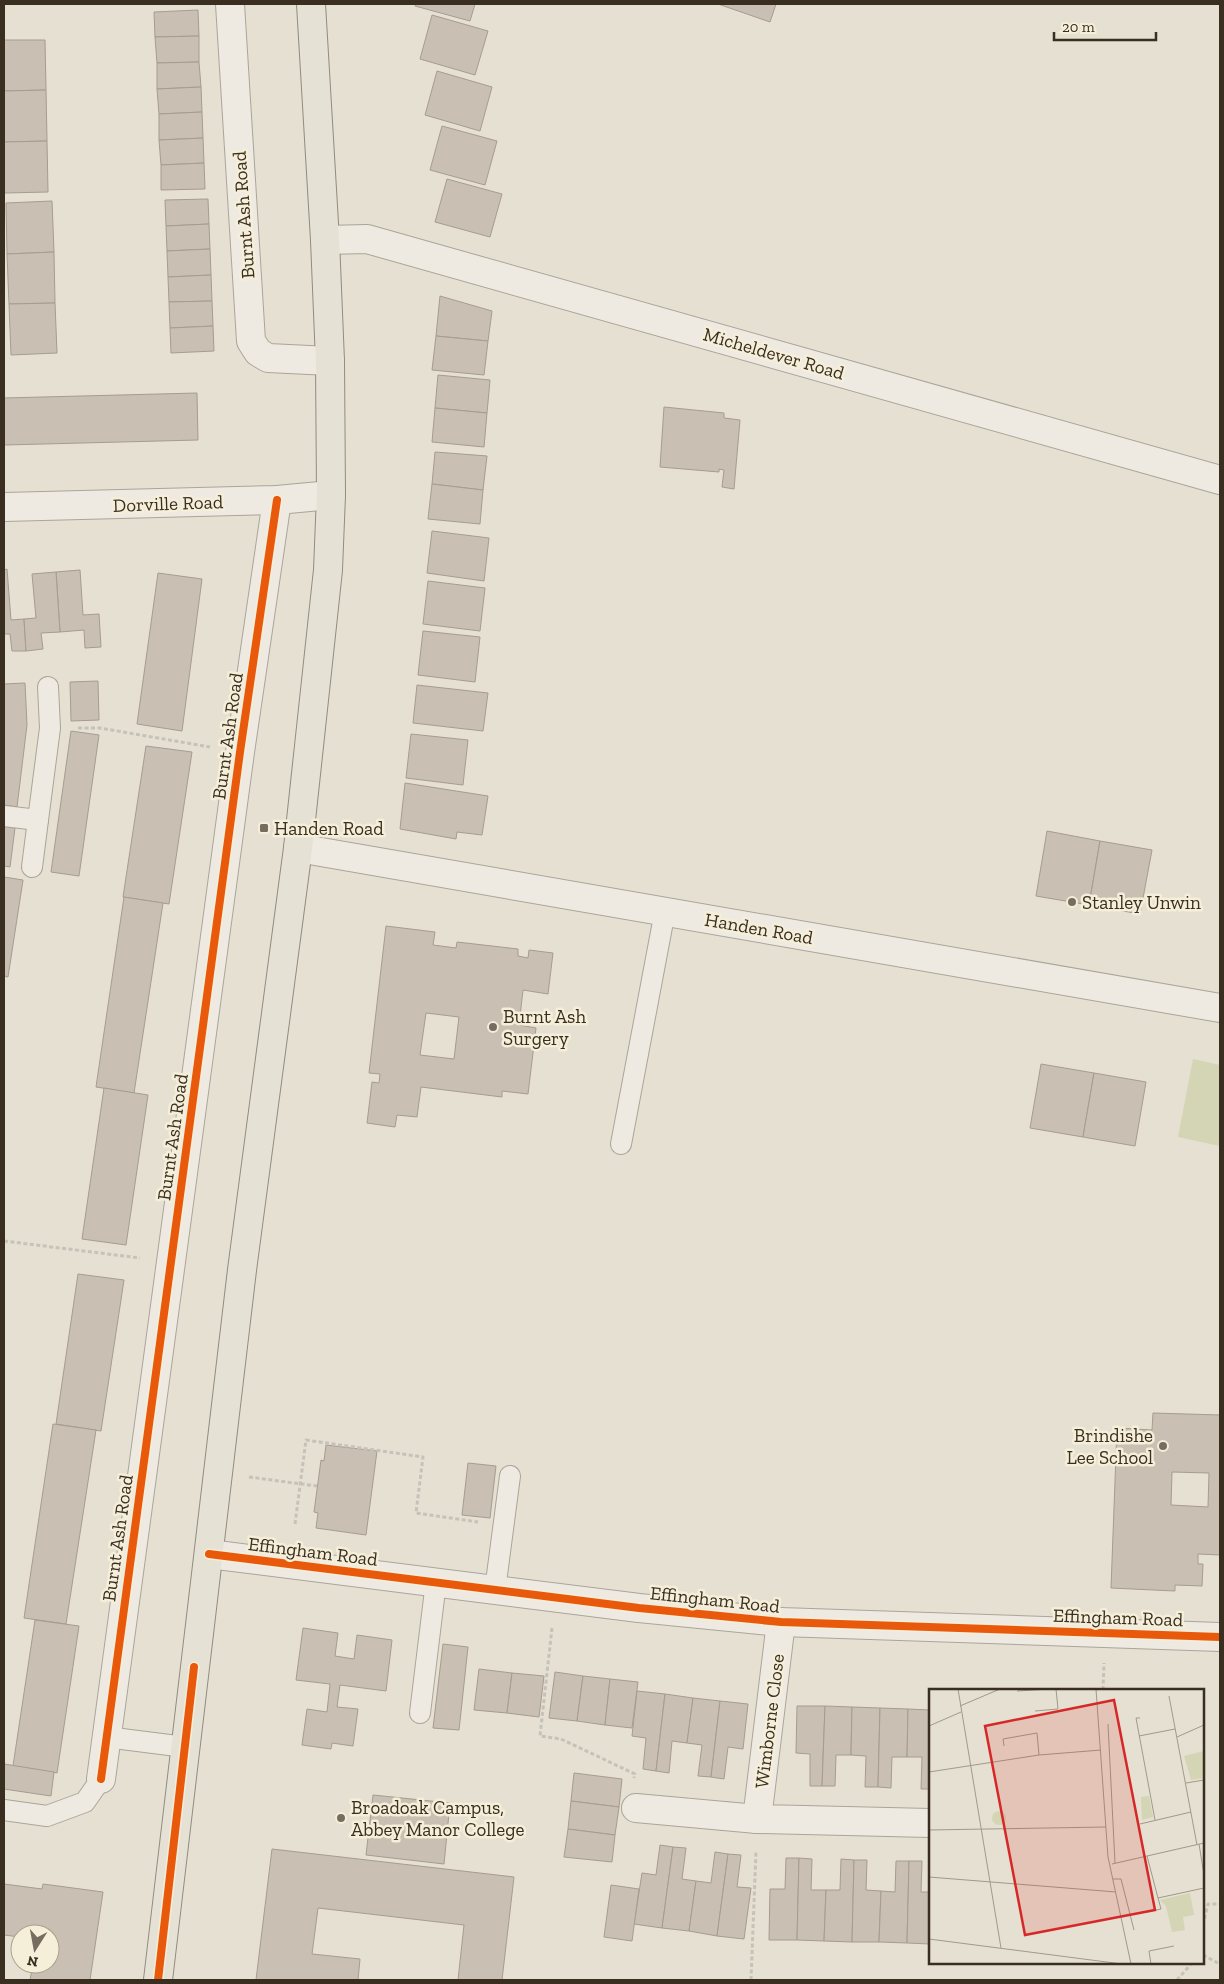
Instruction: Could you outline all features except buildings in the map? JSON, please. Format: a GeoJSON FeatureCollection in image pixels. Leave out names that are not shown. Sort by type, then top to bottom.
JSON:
{"type":"FeatureCollection","features":[{"type":"Feature","properties":{"kind":"main road"},"geometry":{"type":"LineString","coordinates":[[158,1980],[242,1270],[298,848],[328,570],[331,495],[330,361],[326,240],[311,4]]}},
{"type":"Feature","properties":{"kind":"street","name":"Burnt Ash Road"},"geometry":{"type":"LineString","coordinates":[[230,4],[251,342],[258,352],[268,358],[330,361]]}},
{"type":"Feature","properties":{"kind":"street","name":"Micheldever Road"},"geometry":{"type":"LineString","coordinates":[[326,240],[367,239],[1220,480]]}},
{"type":"Feature","properties":{"kind":"street","name":"Dorville Road"},"geometry":{"type":"LineString","coordinates":[[4,507],[277,500],[331,495]]}},
{"type":"Feature","properties":{"kind":"street","name":"Burnt Ash Road"},"geometry":{"type":"LineString","coordinates":[[101,1779],[240,752],[277,500]]}},
{"type":"Feature","properties":{"kind":"street","name":"Handen Road"},"geometry":{"type":"LineString","coordinates":[[298,848],[1220,1008]]}},
{"type":"Feature","properties":{"kind":"street","name":"Effingham Road"},"geometry":{"type":"LineString","coordinates":[[209,1554],[495,1590],[781,1622],[1220,1637]]}},
{"type":"Feature","properties":{"kind":"street","name":"Wimborne Close"},"geometry":{"type":"LineString","coordinates":[[757,1820],[781,1622]]}},
{"type":"Feature","properties":{"kind":"street"},"geometry":{"type":"LineString","coordinates":[[636,1808],[757,1820],[929,1823]]}},
{"type":"Feature","properties":{"kind":"lane"},"geometry":{"type":"LineString","coordinates":[[32,866],[50,728],[48,687]]}},
{"type":"Feature","properties":{"kind":"lane"},"geometry":{"type":"LineString","coordinates":[[4,816],[38,820]]}},
{"type":"Feature","properties":{"kind":"lane"},"geometry":{"type":"LineString","coordinates":[[620,1144],[665,911]]}},
{"type":"Feature","properties":{"kind":"lane"},"geometry":{"type":"LineString","coordinates":[[495,1590],[510,1476]]}},
{"type":"Feature","properties":{"kind":"lane"},"geometry":{"type":"LineString","coordinates":[[420,1713],[436,1582]]}},
{"type":"Feature","properties":{"kind":"lane"},"geometry":{"type":"LineString","coordinates":[[106,1737],[185,1747]]}},
{"type":"Feature","properties":{"kind":"lane"},"geometry":{"type":"LineString","coordinates":[[4,1810],[47,1816],[85,1802],[101,1779]]}},
{"type":"Feature","properties":{"kind":"path"},"geometry":{"type":"LineString","coordinates":[[50,728],[100,728],[240,752]]}},
{"type":"Feature","properties":{"kind":"path"},"geometry":{"type":"LineString","coordinates":[[4,1241],[171,1262]]}},
{"type":"Feature","properties":{"kind":"path"},"geometry":{"type":"LineString","coordinates":[[295,1524],[306,1440],[423,1457],[416,1513],[504,1526]]}},
{"type":"Feature","properties":{"kind":"path"},"geometry":{"type":"LineString","coordinates":[[248,1477],[317,1486]]}},
{"type":"Feature","properties":{"kind":"path"},"geometry":{"type":"LineString","coordinates":[[556,1597],[540,1736],[561,1739],[635,1774],[631,1808],[636,1808]]}},
{"type":"Feature","properties":{"kind":"path"},"geometry":{"type":"LineString","coordinates":[[752,1980],[757,1820]]}},
{"type":"Feature","properties":{"kind":"path"},"geometry":{"type":"LineString","coordinates":[[1204,1921],[1208,1904],[1220,1904]]}},
{"type":"Feature","properties":{"kind":"path"},"geometry":{"type":"LineString","coordinates":[[1204,1955],[1220,1964]]}},
{"type":"Feature","properties":{"kind":"path"},"geometry":{"type":"LineString","coordinates":[[1177,1980],[1191,1964]]}},
{"type":"Feature","properties":{"kind":"green space"},"geometry":{"type":"Polygon","coordinates":[[[1193,1059],[1220,1065],[1220,1146],[1178,1137],[1193,1059]]]}},
{"type":"Feature","properties":{"kind":"cycle path"},"geometry":{"type":"LineString","coordinates":[[101,1779],[240,752],[277,500]]}},
{"type":"Feature","properties":{"kind":"cycle path"},"geometry":{"type":"LineString","coordinates":[[209,1554],[639,1608],[781,1622],[1220,1637]]}},
{"type":"Feature","properties":{"kind":"cycle path"},"geometry":{"type":"LineString","coordinates":[[158,1980],[194,1667]]}},
{"type":"Feature","properties":{"kind":"place","name":"Handen Road"},"geometry":{"type":"Point","coordinates":[264,828]}},
{"type":"Feature","properties":{"kind":"place","name":"Stanley Unwin"},"geometry":{"type":"Point","coordinates":[1072,902]}},
{"type":"Feature","properties":{"kind":"place","name":"Burnt Ash Surgery"},"geometry":{"type":"Point","coordinates":[493,1027]}},
{"type":"Feature","properties":{"kind":"place","name":"Brindishe Lee School"},"geometry":{"type":"Point","coordinates":[1163,1446]}},
{"type":"Feature","properties":{"kind":"place","name":"Broadoak Campus, Abbey Manor College"},"geometry":{"type":"Point","coordinates":[341,1818]}}]}
